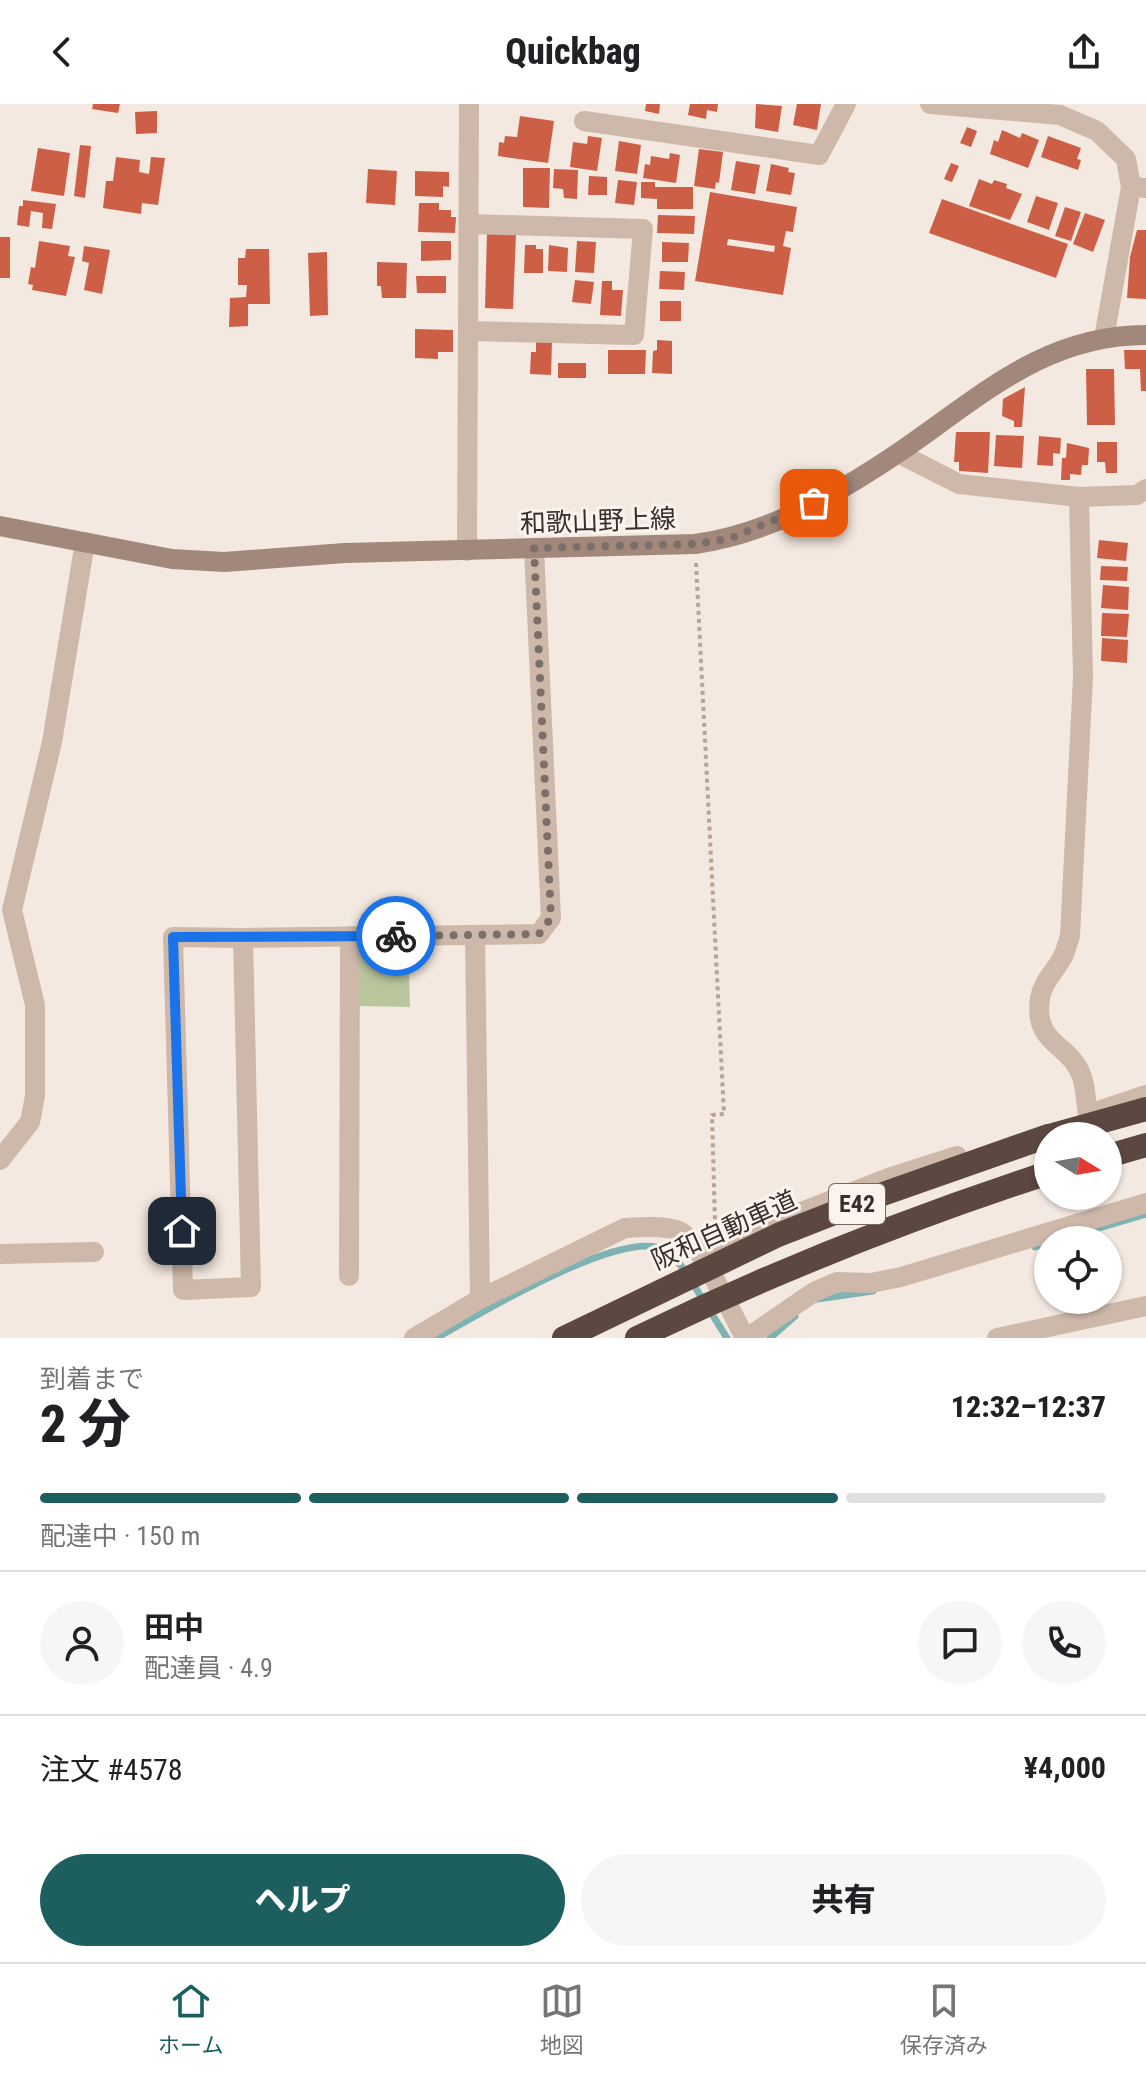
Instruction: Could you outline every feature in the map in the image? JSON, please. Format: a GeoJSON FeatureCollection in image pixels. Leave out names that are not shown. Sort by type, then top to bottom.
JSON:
{"type":"FeatureCollection","features":[{"type":"Feature","properties":{"kind":"highway","name":"阪和自動車道"},"geometry":{"type":"LineString","coordinates":[[1099,1122],[1146,1109]]}},
{"type":"Feature","properties":{"kind":"highway","name":"阪和自動車道"},"geometry":{"type":"LineString","coordinates":[[564,1338],[672,1284],[807,1223],[1034,1141]]}},
{"type":"Feature","properties":{"kind":"highway"},"geometry":{"type":"LineString","coordinates":[[1122,1152],[1146,1145]]}},
{"type":"Feature","properties":{"kind":"highway","name":"E42"},"geometry":{"type":"LineString","coordinates":[[637,1338],[790,1267],[891,1227],[1034,1178]]}},
{"type":"Feature","properties":{"kind":"main road","name":"和歌山野上線"},"geometry":{"type":"LineString","coordinates":[[0,526],[172,559],[224,562],[345,553],[695,544],[729,539],[773,523],[834,494],[898,453],[1001,379],[1070,345],[1104,338],[1146,335]]}},
{"type":"Feature","properties":{"kind":"street"},"geometry":{"type":"LineString","coordinates":[[467,551],[469,104]]}},
{"type":"Feature","properties":{"kind":"street"},"geometry":{"type":"LineString","coordinates":[[584,121],[819,155],[846,104]]}},
{"type":"Feature","properties":{"kind":"street"},"geometry":{"type":"LineString","coordinates":[[939,105],[1060,115],[1097,131],[1126,159],[1139,188],[1104,338]]}},
{"type":"Feature","properties":{"kind":"street"},"geometry":{"type":"LineString","coordinates":[[468,331],[634,335],[643,229],[469,224]]}},
{"type":"Feature","properties":{"kind":"street"},"geometry":{"type":"LineString","coordinates":[[898,453],[959,484],[1079,497],[1137,495],[1146,489]]}},
{"type":"Feature","properties":{"kind":"street"},"geometry":{"type":"LineString","coordinates":[[1079,497],[1083,677],[1070,936],[1063,956],[1049,975],[1041,995],[1038,1019],[1046,1037],[1071,1059],[1082,1077],[1088,1115]]}},
{"type":"Feature","properties":{"kind":"street"},"geometry":{"type":"LineString","coordinates":[[0,1160],[8,1135],[30,1122],[35,1096],[35,1005],[12,910],[52,742],[85,542]]}},
{"type":"Feature","properties":{"kind":"street"},"geometry":{"type":"LineString","coordinates":[[243,938],[251,1287],[183,1290],[173,937],[539,934],[551,918],[534,548]]}},
{"type":"Feature","properties":{"kind":"street"},"geometry":{"type":"LineString","coordinates":[[475,935],[480,1299]]}},
{"type":"Feature","properties":{"kind":"street"},"geometry":{"type":"LineString","coordinates":[[349,1276],[350,936]]}},
{"type":"Feature","properties":{"kind":"street"},"geometry":{"type":"LineString","coordinates":[[698,1252],[891,1177],[1146,1095]]}},
{"type":"Feature","properties":{"kind":"street"},"geometry":{"type":"LineString","coordinates":[[414,1338],[480,1299],[625,1228],[650,1226],[681,1232],[698,1252],[746,1338],[814,1292],[837,1282],[871,1283],[901,1277],[1146,1203]]}},
{"type":"Feature","properties":{"kind":"street"},"geometry":{"type":"LineString","coordinates":[[0,1254],[94,1252]]}},
{"type":"Feature","properties":{"kind":"street"},"geometry":{"type":"LineString","coordinates":[[997,1338],[1146,1306]]}},
{"type":"Feature","properties":{"kind":"path"},"geometry":{"type":"LineString","coordinates":[[695,544],[724,1114],[712,1115],[715,1234],[698,1252]]}},
{"type":"Feature","properties":{"kind":"green space"},"geometry":{"type":"Polygon","coordinates":[[[408,944],[410,1007],[355,1006],[357,945],[408,944]]]}},
{"type":"Feature","properties":{"kind":"building"},"geometry":{"type":"Polygon","coordinates":[[[93,104],[120,104],[118,113],[92,109],[93,104]]]}},
{"type":"Feature","properties":{"kind":"building"},"geometry":{"type":"Polygon","coordinates":[[[646,104],[660,104],[659,114],[645,111],[646,104]]]}},
{"type":"Feature","properties":{"kind":"building"},"geometry":{"type":"Polygon","coordinates":[[[690,104],[718,104],[717,112],[707,110],[706,119],[688,115],[690,104]]]}},
{"type":"Feature","properties":{"kind":"building"},"geometry":{"type":"Polygon","coordinates":[[[756,104],[782,106],[778,132],[755,128],[756,104]]]}},
{"type":"Feature","properties":{"kind":"building"},"geometry":{"type":"Polygon","coordinates":[[[797,104],[821,104],[817,130],[793,125],[797,104]]]}},
{"type":"Feature","properties":{"kind":"building"},"geometry":{"type":"Polygon","coordinates":[[[157,111],[157,133],[136,134],[135,112],[157,111]]]}},
{"type":"Feature","properties":{"kind":"building"},"geometry":{"type":"Polygon","coordinates":[[[520,116],[554,121],[548,163],[498,156],[499,142],[504,143],[505,136],[517,137],[520,116]]]}},
{"type":"Feature","properties":{"kind":"building"},"geometry":{"type":"Polygon","coordinates":[[[967,127],[977,131],[971,147],[960,143],[967,127]]]}},
{"type":"Feature","properties":{"kind":"building"},"geometry":{"type":"Polygon","coordinates":[[[1002,130],[1020,138],[1022,133],[1039,140],[1028,168],[990,154],[994,140],[998,142],[1002,130]]]}},
{"type":"Feature","properties":{"kind":"building"},"geometry":{"type":"Polygon","coordinates":[[[588,136],[602,138],[597,171],[570,167],[573,142],[587,144],[588,136]]]}},
{"type":"Feature","properties":{"kind":"building"},"geometry":{"type":"Polygon","coordinates":[[[1048,136],[1081,148],[1077,159],[1081,160],[1078,170],[1041,157],[1048,136]]]}},
{"type":"Feature","properties":{"kind":"building"},"geometry":{"type":"Polygon","coordinates":[[[619,141],[641,145],[637,174],[615,171],[619,141]]]}},
{"type":"Feature","properties":{"kind":"building"},"geometry":{"type":"Polygon","coordinates":[[[80,145],[91,146],[85,198],[74,196],[80,145]]]}},
{"type":"Feature","properties":{"kind":"building"},"geometry":{"type":"Polygon","coordinates":[[[38,148],[70,153],[64,196],[31,191],[38,148]]]}},
{"type":"Feature","properties":{"kind":"building"},"geometry":{"type":"Polygon","coordinates":[[[699,149],[723,152],[719,183],[716,182],[715,189],[694,186],[699,149]]]}},
{"type":"Feature","properties":{"kind":"building"},"geometry":{"type":"Polygon","coordinates":[[[670,153],[680,155],[676,183],[643,178],[645,164],[650,165],[651,156],[669,159],[670,153]]]}},
{"type":"Feature","properties":{"kind":"building"},"geometry":{"type":"Polygon","coordinates":[[[116,157],[140,160],[139,172],[149,174],[151,157],[165,158],[158,205],[142,203],[141,214],[103,208],[106,181],[113,181],[116,157]]]}},
{"type":"Feature","properties":{"kind":"building"},"geometry":{"type":"Polygon","coordinates":[[[736,161],[760,165],[755,194],[731,190],[736,161]]]}},
{"type":"Feature","properties":{"kind":"building"},"geometry":{"type":"Polygon","coordinates":[[[951,163],[959,166],[952,182],[944,179],[951,163]]]}},
{"type":"Feature","properties":{"kind":"building"},"geometry":{"type":"Polygon","coordinates":[[[771,164],[789,168],[788,172],[795,173],[791,195],[766,191],[771,164]]]}},
{"type":"Feature","properties":{"kind":"building"},"geometry":{"type":"Polygon","coordinates":[[[523,168],[550,168],[549,208],[523,207],[523,168]]]}},
{"type":"Feature","properties":{"kind":"building"},"geometry":{"type":"Polygon","coordinates":[[[368,169],[397,171],[395,205],[366,203],[368,169]]]}},
{"type":"Feature","properties":{"kind":"building"},"geometry":{"type":"Polygon","coordinates":[[[554,169],[578,170],[577,199],[564,198],[563,189],[553,188],[554,169]]]}},
{"type":"Feature","properties":{"kind":"building"},"geometry":{"type":"Polygon","coordinates":[[[415,171],[449,172],[449,187],[443,186],[443,197],[415,196],[415,171]]]}},
{"type":"Feature","properties":{"kind":"building"},"geometry":{"type":"Polygon","coordinates":[[[589,176],[607,177],[607,195],[588,195],[589,176]]]}},
{"type":"Feature","properties":{"kind":"building"},"geometry":{"type":"Polygon","coordinates":[[[979,179],[992,184],[994,180],[1007,184],[1006,188],[1022,194],[1010,220],[969,206],[979,179]]]}},
{"type":"Feature","properties":{"kind":"building"},"geometry":{"type":"Polygon","coordinates":[[[618,180],[637,182],[634,205],[615,203],[618,180]]]}},
{"type":"Feature","properties":{"kind":"building"},"geometry":{"type":"Polygon","coordinates":[[[641,182],[655,182],[655,187],[693,187],[693,209],[657,209],[657,199],[641,198],[641,182]]]}},
{"type":"Feature","properties":{"kind":"building"},"geometry":{"type":"Polygon","coordinates":[[[710,192],[797,207],[793,232],[786,231],[783,246],[791,248],[783,295],[695,281],[710,192]],[[728,239],[727,245],[774,252],[775,246],[728,239]]]}},
{"type":"Feature","properties":{"kind":"building"},"geometry":{"type":"Polygon","coordinates":[[[1036,196],[1058,203],[1049,230],[1027,222],[1036,196]]]}},
{"type":"Feature","properties":{"kind":"building"},"geometry":{"type":"Polygon","coordinates":[[[942,199],[1068,244],[1056,278],[929,233],[942,199]]]}},
{"type":"Feature","properties":{"kind":"building"},"geometry":{"type":"Polygon","coordinates":[[[23,200],[56,204],[52,229],[42,228],[43,213],[31,211],[29,227],[17,225],[19,206],[23,206],[23,200]]]}},
{"type":"Feature","properties":{"kind":"building"},"geometry":{"type":"Polygon","coordinates":[[[419,203],[439,203],[439,210],[451,210],[451,217],[456,217],[455,233],[418,232],[419,203]]]}},
{"type":"Feature","properties":{"kind":"building"},"geometry":{"type":"Polygon","coordinates":[[[1065,207],[1081,212],[1071,241],[1055,236],[1065,207]]]}},
{"type":"Feature","properties":{"kind":"building"},"geometry":{"type":"Polygon","coordinates":[[[1085,213],[1105,220],[1093,252],[1073,244],[1085,213]]]}},
{"type":"Feature","properties":{"kind":"building"},"geometry":{"type":"Polygon","coordinates":[[[658,215],[695,216],[694,234],[657,233],[658,215]]]}},
{"type":"Feature","properties":{"kind":"building"},"geometry":{"type":"Polygon","coordinates":[[[1137,230],[1146,230],[1146,299],[1127,298],[1130,257],[1137,230]]]}},
{"type":"Feature","properties":{"kind":"building"},"geometry":{"type":"Polygon","coordinates":[[[487,232],[516,233],[513,309],[485,308],[487,232]]]}},
{"type":"Feature","properties":{"kind":"building"},"geometry":{"type":"Polygon","coordinates":[[[0,237],[10,237],[10,278],[0,278],[0,237]]]}},
{"type":"Feature","properties":{"kind":"building"},"geometry":{"type":"Polygon","coordinates":[[[39,241],[70,246],[68,256],[75,257],[66,296],[32,290],[33,285],[28,284],[31,267],[35,268],[39,241]]]}},
{"type":"Feature","properties":{"kind":"building"},"geometry":{"type":"Polygon","coordinates":[[[421,241],[451,241],[451,260],[421,261],[421,241]]]}},
{"type":"Feature","properties":{"kind":"building"},"geometry":{"type":"Polygon","coordinates":[[[577,241],[596,242],[594,273],[575,272],[577,241]]]}},
{"type":"Feature","properties":{"kind":"building"},"geometry":{"type":"Polygon","coordinates":[[[662,242],[689,243],[688,262],[662,262],[662,242]]]}},
{"type":"Feature","properties":{"kind":"building"},"geometry":{"type":"Polygon","coordinates":[[[525,245],[543,249],[543,273],[524,273],[525,245]]]}},
{"type":"Feature","properties":{"kind":"building"},"geometry":{"type":"Polygon","coordinates":[[[549,245],[568,248],[567,272],[548,271],[549,245]]]}},
{"type":"Feature","properties":{"kind":"building"},"geometry":{"type":"Polygon","coordinates":[[[84,246],[110,250],[102,294],[84,290],[89,263],[82,261],[84,246]]]}},
{"type":"Feature","properties":{"kind":"building"},"geometry":{"type":"Polygon","coordinates":[[[246,249],[269,249],[270,304],[248,304],[248,326],[229,327],[230,298],[246,297],[247,285],[238,285],[238,258],[245,258],[246,249]]]}},
{"type":"Feature","properties":{"kind":"building"},"geometry":{"type":"Polygon","coordinates":[[[327,252],[328,315],[310,316],[308,253],[327,252]]]}},
{"type":"Feature","properties":{"kind":"building"},"geometry":{"type":"Polygon","coordinates":[[[377,262],[407,263],[406,298],[382,298],[381,286],[377,286],[377,262]]]}},
{"type":"Feature","properties":{"kind":"building"},"geometry":{"type":"Polygon","coordinates":[[[660,271],[685,272],[684,290],[659,289],[660,271]]]}},
{"type":"Feature","properties":{"kind":"building"},"geometry":{"type":"Polygon","coordinates":[[[416,276],[446,276],[446,293],[417,293],[416,276]]]}},
{"type":"Feature","properties":{"kind":"building"},"geometry":{"type":"Polygon","coordinates":[[[575,280],[594,282],[591,304],[572,302],[575,280]]]}},
{"type":"Feature","properties":{"kind":"building"},"geometry":{"type":"Polygon","coordinates":[[[602,281],[612,281],[612,290],[623,290],[621,316],[600,315],[602,281]]]}},
{"type":"Feature","properties":{"kind":"building"},"geometry":{"type":"Polygon","coordinates":[[[660,301],[681,301],[681,321],[660,321],[660,301]]]}},
{"type":"Feature","properties":{"kind":"building"},"geometry":{"type":"Polygon","coordinates":[[[415,329],[453,330],[453,352],[438,352],[438,359],[415,358],[415,329]]]}},
{"type":"Feature","properties":{"kind":"building"},"geometry":{"type":"Polygon","coordinates":[[[536,340],[552,341],[551,375],[530,374],[531,352],[536,352],[536,340]]]}},
{"type":"Feature","properties":{"kind":"building"},"geometry":{"type":"Polygon","coordinates":[[[657,340],[672,341],[672,374],[652,373],[657,340]]]}},
{"type":"Feature","properties":{"kind":"building"},"geometry":{"type":"Polygon","coordinates":[[[608,350],[646,350],[645,374],[608,374],[608,350]]]}},
{"type":"Feature","properties":{"kind":"building"},"geometry":{"type":"Polygon","coordinates":[[[1124,350],[1146,350],[1146,391],[1141,391],[1140,369],[1125,369],[1124,350]]]}},
{"type":"Feature","properties":{"kind":"building"},"geometry":{"type":"Polygon","coordinates":[[[558,363],[586,363],[586,378],[558,378],[558,363]]]}},
{"type":"Feature","properties":{"kind":"building"},"geometry":{"type":"Polygon","coordinates":[[[1086,369],[1114,369],[1115,425],[1087,425],[1086,369]]]}},
{"type":"Feature","properties":{"kind":"building"},"geometry":{"type":"Polygon","coordinates":[[[1025,387],[1022,427],[1014,427],[1014,421],[1002,416],[1003,399],[1025,387]]]}},
{"type":"Feature","properties":{"kind":"building"},"geometry":{"type":"Polygon","coordinates":[[[956,432],[990,432],[988,473],[959,471],[959,462],[954,462],[956,432]]]}},
{"type":"Feature","properties":{"kind":"building"},"geometry":{"type":"Polygon","coordinates":[[[996,435],[1024,436],[1022,468],[994,466],[996,435]]]}},
{"type":"Feature","properties":{"kind":"building"},"geometry":{"type":"Polygon","coordinates":[[[1039,436],[1061,438],[1060,454],[1053,453],[1053,466],[1037,465],[1039,436]]]}},
{"type":"Feature","properties":{"kind":"building"},"geometry":{"type":"Polygon","coordinates":[[[1097,442],[1117,442],[1117,473],[1106,473],[1105,462],[1097,462],[1097,442]]]}},
{"type":"Feature","properties":{"kind":"building"},"geometry":{"type":"Polygon","coordinates":[[[1067,443],[1089,448],[1088,465],[1082,465],[1081,475],[1070,474],[1070,480],[1061,480],[1062,458],[1066,458],[1067,443]]]}},
{"type":"Feature","properties":{"kind":"building"},"geometry":{"type":"Polygon","coordinates":[[[1099,540],[1128,543],[1126,561],[1097,558],[1099,540]]]}},
{"type":"Feature","properties":{"kind":"building"},"geometry":{"type":"Polygon","coordinates":[[[1101,566],[1128,567],[1127,581],[1100,580],[1101,566]]]}},
{"type":"Feature","properties":{"kind":"building"},"geometry":{"type":"Polygon","coordinates":[[[1103,585],[1129,587],[1128,610],[1101,608],[1103,585]]]}},
{"type":"Feature","properties":{"kind":"building"},"geometry":{"type":"Polygon","coordinates":[[[1102,613],[1129,614],[1127,637],[1101,636],[1102,613]]]}},
{"type":"Feature","properties":{"kind":"building"},"geometry":{"type":"Polygon","coordinates":[[[1102,638],[1128,640],[1127,663],[1101,661],[1102,638]]]}},
{"type":"Feature","properties":{"kind":"waterway"},"geometry":{"type":"LineString","coordinates":[[1105,1226],[1146,1214]]}},
{"type":"Feature","properties":{"kind":"waterway"},"geometry":{"type":"LineString","coordinates":[[436,1338],[551,1276],[619,1250],[647,1246],[666,1251],[672,1256],[703,1300]]}},
{"type":"Feature","properties":{"kind":"waterway"},"geometry":{"type":"LineString","coordinates":[[817,1299],[873,1291]]}},
{"type":"Feature","properties":{"kind":"waterway"},"geometry":{"type":"LineString","coordinates":[[710,1311],[727,1338]]}},
{"type":"Feature","properties":{"kind":"waterway"},"geometry":{"type":"LineString","coordinates":[[770,1338],[795,1316]]}},
{"type":"Feature","properties":{"kind":"way so far"},"geometry":{"type":"LineString","coordinates":[[396,936],[539,934],[551,918],[534,548],[695,544],[729,539],[773,523],[814,503]]}},
{"type":"Feature","properties":{"kind":"route"},"geometry":{"type":"LineString","coordinates":[[182,1231],[173,937],[396,936]]}}]}
